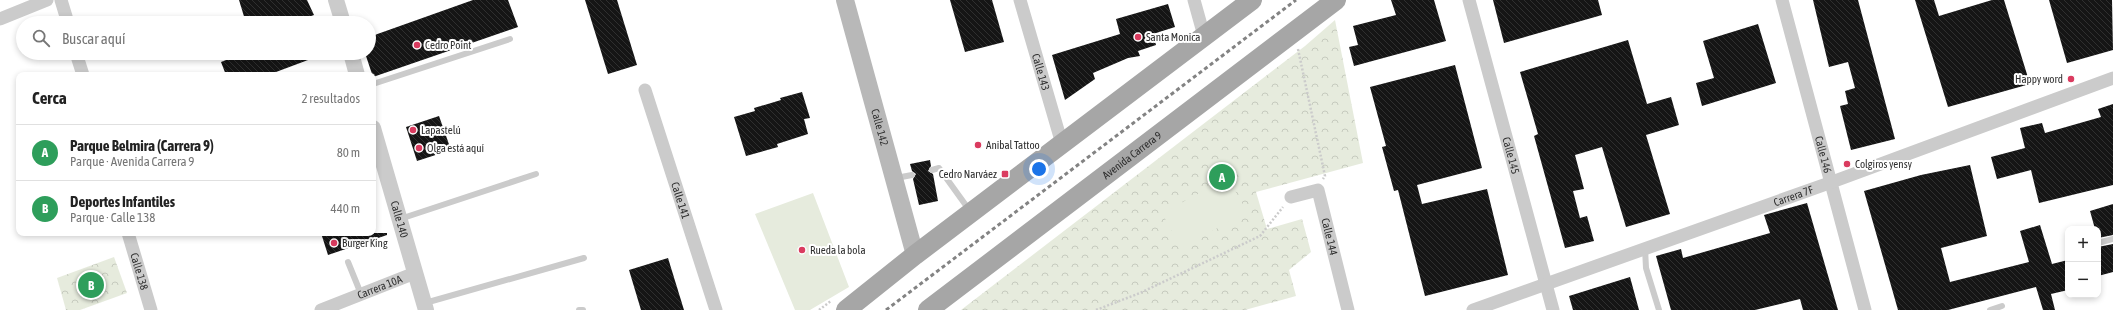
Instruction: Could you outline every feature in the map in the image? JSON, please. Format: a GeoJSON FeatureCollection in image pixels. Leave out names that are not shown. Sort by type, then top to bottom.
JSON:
{"type":"FeatureCollection","features":[{"type":"Feature","properties":{"kind":"main road","name":"Calle 142"},"geometry":{"type":"LineString","coordinates":[[845,0],[915,255]]}},
{"type":"Feature","properties":{"kind":"main road"},"geometry":{"type":"LineString","coordinates":[[846,310],[915,255],[1252,0]]}},
{"type":"Feature","properties":{"kind":"main road","name":"Avenida Carrera 9"},"geometry":{"type":"LineString","coordinates":[[928,310],[1336,0]]}},
{"type":"Feature","properties":{"kind":"street"},"geometry":{"type":"LineString","coordinates":[[0,19],[47,0]]}},
{"type":"Feature","properties":{"kind":"street"},"geometry":{"type":"LineString","coordinates":[[61,0],[66,16]]}},
{"type":"Feature","properties":{"kind":"street"},"geometry":{"type":"LineString","coordinates":[[336,0],[340,16]]}},
{"type":"Feature","properties":{"kind":"street","name":"Calle 143"},"geometry":{"type":"LineString","coordinates":[[1020,0],[1062,144]]}},
{"type":"Feature","properties":{"kind":"street"},"geometry":{"type":"LineString","coordinates":[[1194,0],[1204,36]]}},
{"type":"Feature","properties":{"kind":"street","name":"Calle 145"},"geometry":{"type":"LineString","coordinates":[[1469,0],[1553,310]]}},
{"type":"Feature","properties":{"kind":"street","name":"Calle 146"},"geometry":{"type":"LineString","coordinates":[[1782,0],[1832,182],[1865,310]]}},
{"type":"Feature","properties":{"kind":"street"},"geometry":{"type":"LineString","coordinates":[[78,60],[82,72]]}},
{"type":"Feature","properties":{"kind":"street"},"geometry":{"type":"LineString","coordinates":[[353,60],[356,72]]}},
{"type":"Feature","properties":{"kind":"street","name":"Carrera 7F"},"geometry":{"type":"LineString","coordinates":[[1473,310],[1832,182],[2113,78]]}},
{"type":"Feature","properties":{"kind":"street","name":"Calle 141"},"geometry":{"type":"LineString","coordinates":[[645,90],[716,310]]}},
{"type":"Feature","properties":{"kind":"street","name":"Calle 140"},"geometry":{"type":"LineString","coordinates":[[376,145],[400,219],[424,307]]}},
{"type":"Feature","properties":{"kind":"street"},"geometry":{"type":"LineString","coordinates":[[1291,197],[1318,190]]}},
{"type":"Feature","properties":{"kind":"street","name":"Calle 144"},"geometry":{"type":"LineString","coordinates":[[1318,190],[1348,310]]}},
{"type":"Feature","properties":{"kind":"street","name":"Calle 138"},"geometry":{"type":"LineString","coordinates":[[129,236],[150,310]]}},
{"type":"Feature","properties":{"kind":"street","name":"Carrera 10A"},"geometry":{"type":"LineString","coordinates":[[321,310],[415,273]]}},
{"type":"Feature","properties":{"kind":"lane"},"geometry":{"type":"LineString","coordinates":[[376,83],[510,39]]}},
{"type":"Feature","properties":{"kind":"lane"},"geometry":{"type":"LineString","coordinates":[[932,170],[939,168],[971,213]]}},
{"type":"Feature","properties":{"kind":"lane"},"geometry":{"type":"LineString","coordinates":[[400,219],[536,174]]}},
{"type":"Feature","properties":{"kind":"lane"},"geometry":{"type":"LineString","coordinates":[[894,179],[912,174]]}},
{"type":"Feature","properties":{"kind":"lane"},"geometry":{"type":"LineString","coordinates":[[2101,242],[2113,239]]}},
{"type":"Feature","properties":{"kind":"lane"},"geometry":{"type":"LineString","coordinates":[[1645,248],[1646,268],[1659,310]]}},
{"type":"Feature","properties":{"kind":"lane"},"geometry":{"type":"LineString","coordinates":[[424,307],[584,258]]}},
{"type":"Feature","properties":{"kind":"lane"},"geometry":{"type":"LineString","coordinates":[[348,262],[361,294]]}},
{"type":"Feature","properties":{"kind":"lane"},"geometry":{"type":"LineString","coordinates":[[1990,310],[2002,306]]}},
{"type":"Feature","properties":{"kind":"path"},"geometry":{"type":"LineString","coordinates":[[1295,31],[1325,176],[1318,190]]}},
{"type":"Feature","properties":{"kind":"path"},"geometry":{"type":"LineString","coordinates":[[1096,310],[1140,293],[1260,236],[1291,197]]}},
{"type":"Feature","properties":{"kind":"green space"},"geometry":{"type":"Polygon","coordinates":[[[1335,20],[1363,163],[1256,192],[1267,229],[1302,219],[1311,252],[1289,270],[1296,296],[1245,310],[961,310],[1305,46],[1335,20]]]}},
{"type":"Feature","properties":{"kind":"green space"},"geometry":{"type":"Polygon","coordinates":[[[1228,178],[1247,212],[1181,248],[1162,213],[1228,178]]]}},
{"type":"Feature","properties":{"kind":"green space","name":"Rueda la bola"},"geometry":{"type":"Polygon","coordinates":[[[813,193],[849,287],[810,310],[795,310],[755,214],[813,193]]]}},
{"type":"Feature","properties":{"kind":"green space"},"geometry":{"type":"Polygon","coordinates":[[[114,257],[127,293],[80,310],[66,310],[57,278],[114,257]]]}},
{"type":"Feature","properties":{"kind":"building"},"geometry":{"type":"Polygon","coordinates":[[[239,0],[307,0],[314,15],[311,16],[244,16],[239,0]]]}},
{"type":"Feature","properties":{"kind":"building","name":"Cedro Point"},"geometry":{"type":"Polygon","coordinates":[[[473,0],[508,0],[518,27],[376,76],[376,72],[371,72],[367,60],[376,60],[376,35],[473,0]]]}},
{"type":"Feature","properties":{"kind":"building"},"geometry":{"type":"Polygon","coordinates":[[[585,0],[617,0],[637,65],[608,74],[585,0]]]}},
{"type":"Feature","properties":{"kind":"building"},"geometry":{"type":"Polygon","coordinates":[[[950,0],[992,0],[1004,42],[965,52],[950,0]]]}},
{"type":"Feature","properties":{"kind":"building"},"geometry":{"type":"Polygon","coordinates":[[[1391,0],[1434,0],[1446,41],[1354,66],[1349,47],[1358,45],[1353,26],[1396,15],[1391,0]]]}},
{"type":"Feature","properties":{"kind":"building"},"geometry":{"type":"Polygon","coordinates":[[[1493,0],[1598,0],[1602,15],[1504,43],[1493,0]]]}},
{"type":"Feature","properties":{"kind":"building"},"geometry":{"type":"Polygon","coordinates":[[[1813,0],[1858,0],[1895,139],[1851,150],[1840,106],[1848,104],[1845,91],[1855,88],[1848,62],[1829,67],[1813,0]]]}},
{"type":"Feature","properties":{"kind":"building"},"geometry":{"type":"Polygon","coordinates":[[[1915,0],[1934,0],[1939,16],[1992,0],[2004,0],[2030,84],[1948,107],[1915,0]]]}},
{"type":"Feature","properties":{"kind":"building"},"geometry":{"type":"Polygon","coordinates":[[[2049,0],[2112,0],[2113,50],[2067,63],[2049,0]]]}},
{"type":"Feature","properties":{"kind":"building"},"geometry":{"type":"Polygon","coordinates":[[[1168,4],[1175,27],[1153,34],[1156,45],[1138,51],[1140,56],[1128,58],[1093,73],[1095,79],[1065,100],[1052,55],[1120,34],[1116,19],[1168,4]]]}},
{"type":"Feature","properties":{"kind":"building"},"geometry":{"type":"Polygon","coordinates":[[[1758,24],[1776,83],[1702,106],[1696,83],[1714,78],[1703,41],[1758,24]]]}},
{"type":"Feature","properties":{"kind":"building"},"geometry":{"type":"Polygon","coordinates":[[[1628,40],[1647,104],[1671,97],[1679,125],[1646,135],[1670,214],[1626,227],[1602,147],[1575,155],[1584,189],[1573,191],[1580,218],[1587,216],[1594,241],[1565,248],[1534,136],[1538,134],[1520,72],[1628,40]]]}},
{"type":"Feature","properties":{"kind":"building"},"geometry":{"type":"Polygon","coordinates":[[[226,60],[308,60],[276,72],[225,72],[221,62],[226,60]]]}},
{"type":"Feature","properties":{"kind":"building"},"geometry":{"type":"Polygon","coordinates":[[[1455,65],[1482,168],[1417,185],[1422,204],[1487,189],[1508,275],[1425,296],[1398,190],[1394,191],[1382,147],[1386,146],[1370,87],[1455,65]]]}},
{"type":"Feature","properties":{"kind":"building"},"geometry":{"type":"Polygon","coordinates":[[[802,92],[810,118],[804,119],[808,134],[777,144],[778,147],[746,156],[734,117],[755,111],[754,108],[781,100],[780,98],[802,92]]]}},
{"type":"Feature","properties":{"kind":"building"},"geometry":{"type":"Polygon","coordinates":[[[2113,104],[2113,185],[2039,203],[2031,170],[1997,179],[1991,157],[2025,148],[2020,128],[2042,123],[2045,133],[2101,117],[2098,109],[2113,104]]]}},
{"type":"Feature","properties":{"kind":"building"},"geometry":{"type":"Polygon","coordinates":[[[439,116],[451,150],[417,161],[406,127],[439,116]]]}},
{"type":"Feature","properties":{"kind":"building"},"geometry":{"type":"Polygon","coordinates":[[[930,160],[931,166],[928,171],[933,174],[938,201],[919,205],[913,179],[916,174],[912,171],[910,164],[930,160]]]}},
{"type":"Feature","properties":{"kind":"building"},"geometry":{"type":"Polygon","coordinates":[[[1970,165],[1987,236],[1941,248],[1950,282],[2029,262],[2020,231],[2040,225],[2052,264],[2065,261],[2065,291],[2051,294],[2055,310],[2043,310],[2036,287],[1948,310],[1898,310],[1864,191],[1921,175],[1970,165]]]}},
{"type":"Feature","properties":{"kind":"building"},"geometry":{"type":"Polygon","coordinates":[[[1807,203],[1838,310],[1803,310],[1800,299],[1755,310],[1671,310],[1656,256],[1681,249],[1683,258],[1770,233],[1764,215],[1807,203]]]}},
{"type":"Feature","properties":{"kind":"building"},"geometry":{"type":"Polygon","coordinates":[[[2113,204],[2113,235],[2101,237],[2101,226],[2094,226],[2090,211],[2113,204]]]}},
{"type":"Feature","properties":{"kind":"building"},"geometry":{"type":"Polygon","coordinates":[[[376,233],[387,233],[387,235],[328,255],[322,236],[376,236],[376,233]]]}},
{"type":"Feature","properties":{"kind":"building"},"geometry":{"type":"Polygon","coordinates":[[[2113,244],[2113,272],[2101,275],[2101,262],[2101,246],[2113,244]]]}},
{"type":"Feature","properties":{"kind":"building"},"geometry":{"type":"Polygon","coordinates":[[[668,258],[684,310],[641,310],[629,270],[668,258]]]}},
{"type":"Feature","properties":{"kind":"building"},"geometry":{"type":"Polygon","coordinates":[[[1630,277],[1639,310],[1573,310],[1569,296],[1630,277]]]}},
{"type":"Feature","properties":{"kind":"railway"},"geometry":{"type":"LineString","coordinates":[[886,310],[1296,0]]}},
{"type":"Feature","properties":{"kind":"place","name":"Santa Monica"},"geometry":{"type":"Point","coordinates":[1138,37]}},
{"type":"Feature","properties":{"kind":"place","name":"Cedro Point"},"geometry":{"type":"Point","coordinates":[417,45]}},
{"type":"Feature","properties":{"kind":"place","name":"Happy word"},"geometry":{"type":"Point","coordinates":[2071,79]}},
{"type":"Feature","properties":{"kind":"place","name":"Lapastelú"},"geometry":{"type":"Point","coordinates":[413,130]}},
{"type":"Feature","properties":{"kind":"place","name":"Anibal Tattoo"},"geometry":{"type":"Point","coordinates":[978,145]}},
{"type":"Feature","properties":{"kind":"place","name":"Olga está aquí"},"geometry":{"type":"Point","coordinates":[419,148]}},
{"type":"Feature","properties":{"kind":"place","name":"Colgiros yensy"},"geometry":{"type":"Point","coordinates":[1847,164]}},
{"type":"Feature","properties":{"kind":"place","name":"Cedro Narváez"},"geometry":{"type":"Point","coordinates":[1005,174]}},
{"type":"Feature","properties":{"kind":"place","name":"Parque Belmira (Carrera 9)"},"geometry":{"type":"Point","coordinates":[1222,177]}},
{"type":"Feature","properties":{"kind":"place","name":"Burger King"},"geometry":{"type":"Point","coordinates":[334,243]}},
{"type":"Feature","properties":{"kind":"place","name":"Rueda la bola"},"geometry":{"type":"Point","coordinates":[802,250]}},
{"type":"Feature","properties":{"kind":"place","name":"Deportes Infantiles"},"geometry":{"type":"Point","coordinates":[91,285]}}]}
